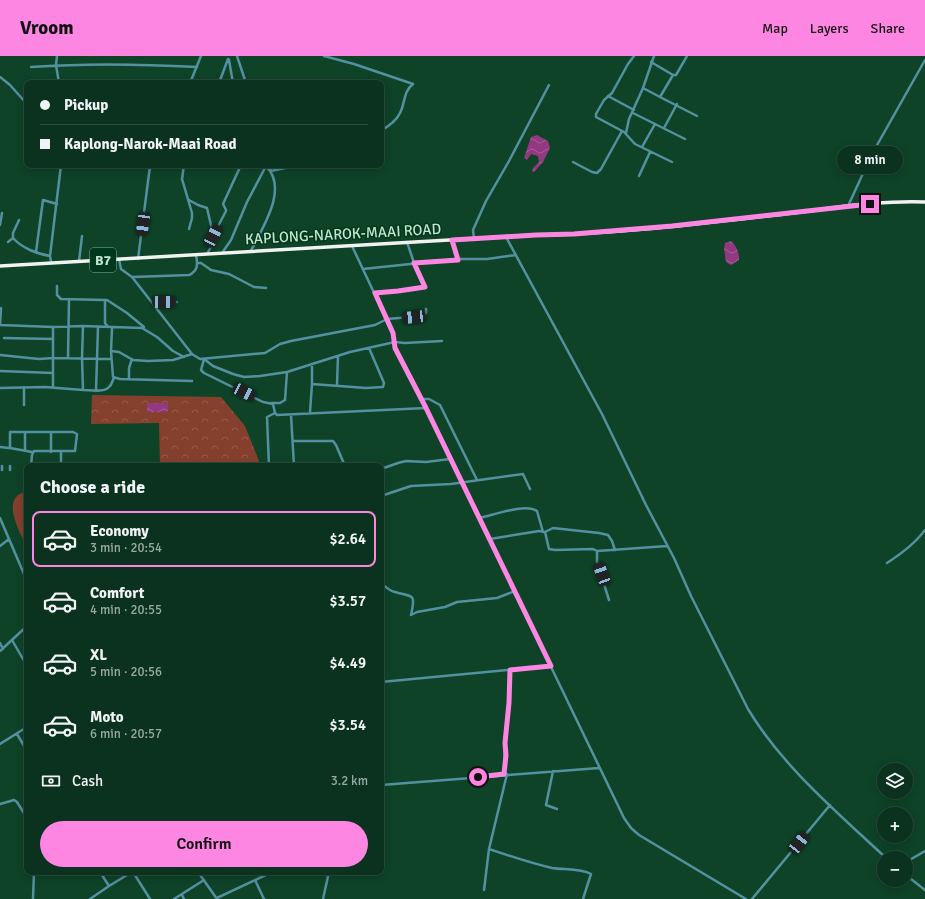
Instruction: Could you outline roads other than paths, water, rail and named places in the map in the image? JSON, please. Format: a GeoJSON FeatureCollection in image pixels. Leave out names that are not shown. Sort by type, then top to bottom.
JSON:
{"type":"FeatureCollection","features":[{"type":"Feature","properties":{"kind":"highway","name":"KAPLONG-NAROK-MAAI ROAD"},"geometry":{"type":"LineString","coordinates":[[0,266],[474,238],[574,234],[664,227],[848,206],[925,202]]}},
{"type":"Feature","properties":{"kind":"street"},"geometry":{"type":"LineString","coordinates":[[57,56],[56,65],[58,80]]}},
{"type":"Feature","properties":{"kind":"street"},"geometry":{"type":"LineString","coordinates":[[191,80],[201,56]]}},
{"type":"Feature","properties":{"kind":"street"},"geometry":{"type":"LineString","coordinates":[[238,56],[245,80]]}},
{"type":"Feature","properties":{"kind":"street"},"geometry":{"type":"LineString","coordinates":[[324,56],[354,64],[413,84],[407,90],[400,116],[384,129]]}},
{"type":"Feature","properties":{"kind":"street"},"geometry":{"type":"LineString","coordinates":[[634,56],[612,93],[604,100],[596,114],[596,117],[626,133],[633,143],[672,162]]}},
{"type":"Feature","properties":{"kind":"street"},"geometry":{"type":"LineString","coordinates":[[626,133],[629,119],[643,88],[654,56]]}},
{"type":"Feature","properties":{"kind":"street"},"geometry":{"type":"LineString","coordinates":[[660,97],[673,75],[678,73],[687,56]]}},
{"type":"Feature","properties":{"kind":"street"},"geometry":{"type":"LineString","coordinates":[[220,80],[229,57]]}},
{"type":"Feature","properties":{"kind":"street"},"geometry":{"type":"LineString","coordinates":[[229,57],[233,80]]}},
{"type":"Feature","properties":{"kind":"street"},"geometry":{"type":"LineString","coordinates":[[848,206],[872,154],[925,60]]}},
{"type":"Feature","properties":{"kind":"street"},"geometry":{"type":"LineString","coordinates":[[651,62],[673,75]]}},
{"type":"Feature","properties":{"kind":"street"},"geometry":{"type":"LineString","coordinates":[[31,66],[131,65],[197,67]]}},
{"type":"Feature","properties":{"kind":"street"},"geometry":{"type":"LineString","coordinates":[[0,77],[10,85],[24,101]]}},
{"type":"Feature","properties":{"kind":"street"},"geometry":{"type":"LineString","coordinates":[[474,238],[473,230],[486,201],[549,85]]}},
{"type":"Feature","properties":{"kind":"street"},"geometry":{"type":"LineString","coordinates":[[643,88],[677,104],[697,116]]}},
{"type":"Feature","properties":{"kind":"street"},"geometry":{"type":"LineString","coordinates":[[608,96],[633,112],[685,139]]}},
{"type":"Feature","properties":{"kind":"street"},"geometry":{"type":"LineString","coordinates":[[664,128],[677,104]]}},
{"type":"Feature","properties":{"kind":"street"},"geometry":{"type":"LineString","coordinates":[[642,147],[655,124]]}},
{"type":"Feature","properties":{"kind":"street"},"geometry":{"type":"LineString","coordinates":[[573,162],[597,173],[601,169],[622,131]]}},
{"type":"Feature","properties":{"kind":"street"},"geometry":{"type":"LineString","coordinates":[[639,176],[650,152]]}},
{"type":"Feature","properties":{"kind":"street"},"geometry":{"type":"LineString","coordinates":[[51,262],[50,256],[61,168]]}},
{"type":"Feature","properties":{"kind":"street"},"geometry":{"type":"LineString","coordinates":[[138,259],[150,168]]}},
{"type":"Feature","properties":{"kind":"street"},"geometry":{"type":"LineString","coordinates":[[184,168],[182,179],[189,200],[192,218],[189,229]]}},
{"type":"Feature","properties":{"kind":"street"},"geometry":{"type":"LineString","coordinates":[[213,236],[226,212],[223,204],[240,168]]}},
{"type":"Feature","properties":{"kind":"street"},"geometry":{"type":"LineString","coordinates":[[222,253],[231,240],[265,168]]}},
{"type":"Feature","properties":{"kind":"street"},"geometry":{"type":"LineString","coordinates":[[251,251],[273,205],[275,183],[269,168]]}},
{"type":"Feature","properties":{"kind":"street"},"geometry":{"type":"LineString","coordinates":[[271,171],[285,168]]}},
{"type":"Feature","properties":{"kind":"street"},"geometry":{"type":"LineString","coordinates":[[36,252],[43,200],[57,204]]}},
{"type":"Feature","properties":{"kind":"street"},"geometry":{"type":"LineString","coordinates":[[189,200],[206,208],[213,236],[213,243],[206,254]]}},
{"type":"Feature","properties":{"kind":"street"},"geometry":{"type":"LineString","coordinates":[[0,225],[2,212]]}},
{"type":"Feature","properties":{"kind":"street"},"geometry":{"type":"LineString","coordinates":[[19,220],[13,233],[13,238],[19,245],[50,256]]}},
{"type":"Feature","properties":{"kind":"street"},"geometry":{"type":"LineString","coordinates":[[79,261],[82,236]]}},
{"type":"Feature","properties":{"kind":"street"},"geometry":{"type":"LineString","coordinates":[[506,237],[602,414],[646,505],[758,726],[793,767],[830,806],[878,851]]}},
{"type":"Feature","properties":{"kind":"street"},"geometry":{"type":"LineString","coordinates":[[8,242],[13,238]]}},
{"type":"Feature","properties":{"kind":"street"},"geometry":{"type":"LineString","coordinates":[[452,240],[458,260]]}},
{"type":"Feature","properties":{"kind":"street"},"geometry":{"type":"LineString","coordinates":[[375,293],[425,287],[414,263],[407,242]]}},
{"type":"Feature","properties":{"kind":"street"},"geometry":{"type":"LineString","coordinates":[[351,246],[393,333],[395,348],[422,399],[624,818],[631,828],[639,835],[746,899]]}},
{"type":"Feature","properties":{"kind":"street"},"geometry":{"type":"LineString","coordinates":[[132,277],[189,275],[194,272],[198,263],[196,255]]}},
{"type":"Feature","properties":{"kind":"street"},"geometry":{"type":"LineString","coordinates":[[363,269],[414,263],[487,259],[516,255]]}},
{"type":"Feature","properties":{"kind":"street"},"geometry":{"type":"LineString","coordinates":[[119,260],[122,269],[132,277],[192,354],[200,359],[265,353],[276,346],[286,343],[375,325],[386,319],[423,316],[426,313],[426,309]]}},
{"type":"Feature","properties":{"kind":"street"},"geometry":{"type":"LineString","coordinates":[[198,263],[201,263],[216,271],[229,274],[254,287],[266,288]]}},
{"type":"Feature","properties":{"kind":"street"},"geometry":{"type":"LineString","coordinates":[[58,286],[58,297],[69,299],[107,300],[127,313],[173,351],[184,357]]}},
{"type":"Feature","properties":{"kind":"street"},"geometry":{"type":"LineString","coordinates":[[68,358],[69,299]]}},
{"type":"Feature","properties":{"kind":"street"},"geometry":{"type":"LineString","coordinates":[[105,300],[105,323],[108,327]]}},
{"type":"Feature","properties":{"kind":"street"},"geometry":{"type":"LineString","coordinates":[[151,302],[177,302]]}},
{"type":"Feature","properties":{"kind":"street"},"geometry":{"type":"LineString","coordinates":[[0,308],[0,325],[53,327],[83,326],[146,329]]}},
{"type":"Feature","properties":{"kind":"street"},"geometry":{"type":"LineString","coordinates":[[83,326],[83,390]]}},
{"type":"Feature","properties":{"kind":"street"},"geometry":{"type":"LineString","coordinates":[[53,327],[53,388]]}},
{"type":"Feature","properties":{"kind":"street"},"geometry":{"type":"LineString","coordinates":[[96,391],[98,327]]}},
{"type":"Feature","properties":{"kind":"street"},"geometry":{"type":"LineString","coordinates":[[0,388],[24,387],[96,391],[107,389],[110,387],[114,378],[112,376],[111,359],[112,328]]}},
{"type":"Feature","properties":{"kind":"street"},"geometry":{"type":"LineString","coordinates":[[4,338],[53,339]]}},
{"type":"Feature","properties":{"kind":"street"},"geometry":{"type":"LineString","coordinates":[[204,359],[213,366],[240,376],[260,376],[287,372],[338,356],[395,342],[405,343],[442,341]]}},
{"type":"Feature","properties":{"kind":"street"},"geometry":{"type":"LineString","coordinates":[[312,384],[366,388],[383,387],[384,384],[369,348]]}},
{"type":"Feature","properties":{"kind":"street"},"geometry":{"type":"LineString","coordinates":[[111,351],[120,352],[132,359],[158,362],[173,360],[192,354]]}},
{"type":"Feature","properties":{"kind":"street"},"geometry":{"type":"LineString","coordinates":[[0,355],[32,359],[111,359]]}},
{"type":"Feature","properties":{"kind":"street"},"geometry":{"type":"LineString","coordinates":[[337,385],[338,356]]}},
{"type":"Feature","properties":{"kind":"street"},"geometry":{"type":"LineString","coordinates":[[129,379],[129,368],[132,359]]}},
{"type":"Feature","properties":{"kind":"street"},"geometry":{"type":"LineString","coordinates":[[204,359],[201,370],[204,373],[263,402],[280,403],[285,400],[287,372]]}},
{"type":"Feature","properties":{"kind":"street"},"geometry":{"type":"LineString","coordinates":[[310,412],[312,364]]}},
{"type":"Feature","properties":{"kind":"street"},"geometry":{"type":"LineString","coordinates":[[0,372],[53,373]]}},
{"type":"Feature","properties":{"kind":"street"},"geometry":{"type":"LineString","coordinates":[[114,378],[192,381]]}},
{"type":"Feature","properties":{"kind":"street"},"geometry":{"type":"LineString","coordinates":[[24,387],[24,405]]}},
{"type":"Feature","properties":{"kind":"street"},"geometry":{"type":"LineString","coordinates":[[422,399],[430,399],[440,405],[477,480]]}},
{"type":"Feature","properties":{"kind":"street"},"geometry":{"type":"LineString","coordinates":[[271,403],[275,409],[275,413]]}},
{"type":"Feature","properties":{"kind":"street"},"geometry":{"type":"LineString","coordinates":[[269,463],[267,417],[275,413],[277,415],[290,415],[310,412],[426,408]]}},
{"type":"Feature","properties":{"kind":"street"},"geometry":{"type":"LineString","coordinates":[[290,415],[294,463]]}},
{"type":"Feature","properties":{"kind":"street"},"geometry":{"type":"LineString","coordinates":[[24,450],[25,432]]}},
{"type":"Feature","properties":{"kind":"street"},"geometry":{"type":"LineString","coordinates":[[0,448],[10,448],[32,452],[74,451],[76,450],[76,433],[9,433],[10,448]]}},
{"type":"Feature","properties":{"kind":"street"},"geometry":{"type":"LineString","coordinates":[[51,433],[51,452]]}},
{"type":"Feature","properties":{"kind":"street"},"geometry":{"type":"LineString","coordinates":[[293,441],[334,441],[344,463]]}},
{"type":"Feature","properties":{"kind":"street"},"geometry":{"type":"LineString","coordinates":[[31,463],[32,452]]}},
{"type":"Feature","properties":{"kind":"street"},"geometry":{"type":"LineString","coordinates":[[61,452],[61,463]]}},
{"type":"Feature","properties":{"kind":"street"},"geometry":{"type":"LineString","coordinates":[[384,468],[406,461],[426,462],[450,459]]}},
{"type":"Feature","properties":{"kind":"street"},"geometry":{"type":"LineString","coordinates":[[384,495],[412,486],[462,483],[522,474],[530,489]]}},
{"type":"Feature","properties":{"kind":"street"},"geometry":{"type":"LineString","coordinates":[[479,518],[510,510],[525,508],[536,509],[538,511],[549,549],[555,550],[593,549],[597,551],[667,546]]}},
{"type":"Feature","properties":{"kind":"street"},"geometry":{"type":"LineString","coordinates":[[0,518],[24,574]]}},
{"type":"Feature","properties":{"kind":"street"},"geometry":{"type":"LineString","coordinates":[[490,539],[527,532],[544,532],[553,528],[599,533],[608,536],[615,550]]}},
{"type":"Feature","properties":{"kind":"street"},"geometry":{"type":"LineString","coordinates":[[887,563],[908,548],[925,530]]}},
{"type":"Feature","properties":{"kind":"street"},"geometry":{"type":"LineString","coordinates":[[0,546],[9,539]]}},
{"type":"Feature","properties":{"kind":"street"},"geometry":{"type":"LineString","coordinates":[[597,551],[597,562],[608,600]]}},
{"type":"Feature","properties":{"kind":"street"},"geometry":{"type":"LineString","coordinates":[[384,585],[393,592],[404,593],[412,598],[414,605],[411,615],[445,607],[457,602],[497,598],[515,591]]}},
{"type":"Feature","properties":{"kind":"street"},"geometry":{"type":"LineString","coordinates":[[1,650],[24,629]]}},
{"type":"Feature","properties":{"kind":"street"},"geometry":{"type":"LineString","coordinates":[[12,640],[24,661]]}},
{"type":"Feature","properties":{"kind":"street"},"geometry":{"type":"LineString","coordinates":[[0,643],[1,650]]}},
{"type":"Feature","properties":{"kind":"street"},"geometry":{"type":"LineString","coordinates":[[384,682],[551,666]]}},
{"type":"Feature","properties":{"kind":"street"},"geometry":{"type":"LineString","coordinates":[[484,890],[489,849],[506,774],[505,743],[509,703],[510,670]]}},
{"type":"Feature","properties":{"kind":"street"},"geometry":{"type":"LineString","coordinates":[[0,744],[24,729]]}},
{"type":"Feature","properties":{"kind":"street"},"geometry":{"type":"LineString","coordinates":[[17,734],[24,746]]}},
{"type":"Feature","properties":{"kind":"street"},"geometry":{"type":"LineString","coordinates":[[384,785],[506,774],[599,768]]}},
{"type":"Feature","properties":{"kind":"street"},"geometry":{"type":"LineString","coordinates":[[553,771],[546,805],[558,809]]}},
{"type":"Feature","properties":{"kind":"street"},"geometry":{"type":"LineString","coordinates":[[0,804],[14,800],[24,813]]}},
{"type":"Feature","properties":{"kind":"street"},"geometry":{"type":"LineString","coordinates":[[752,899],[830,806]]}},
{"type":"Feature","properties":{"kind":"street"},"geometry":{"type":"LineString","coordinates":[[489,849],[528,862],[562,870],[580,871],[591,874],[583,899]]}},
{"type":"Feature","properties":{"kind":"street"},"geometry":{"type":"LineString","coordinates":[[913,858],[925,851]]}},
{"type":"Feature","properties":{"kind":"street"},"geometry":{"type":"LineString","coordinates":[[33,899],[34,875]]}},
{"type":"Feature","properties":{"kind":"street"},"geometry":{"type":"LineString","coordinates":[[102,875],[109,886]]}},
{"type":"Feature","properties":{"kind":"street"},"geometry":{"type":"LineString","coordinates":[[90,899],[127,875]]}},
{"type":"Feature","properties":{"kind":"street"},"geometry":{"type":"LineString","coordinates":[[134,875],[150,899]]}},
{"type":"Feature","properties":{"kind":"street"},"geometry":{"type":"LineString","coordinates":[[200,875],[217,899],[266,875]]}},
{"type":"Feature","properties":{"kind":"street"},"geometry":{"type":"LineString","coordinates":[[324,899],[328,875]]}},
{"type":"Feature","properties":{"kind":"street"},"geometry":{"type":"LineString","coordinates":[[174,899],[204,880]]}},
{"type":"Feature","properties":{"kind":"street"},"geometry":{"type":"LineString","coordinates":[[255,880],[264,899]]}},
{"type":"Feature","properties":{"kind":"street"},"geometry":{"type":"LineString","coordinates":[[913,881],[925,890]]}},
{"type":"Feature","properties":{"kind":"street"},"geometry":{"type":"LineString","coordinates":[[182,895],[184,899]]}},
{"type":"Feature","properties":{"kind":"water"},"geometry":{"type":"Polygon","coordinates":[[[537,135],[548,141],[550,148],[543,162],[534,172],[532,172],[533,168],[539,162],[538,156],[531,154],[527,160],[524,158],[531,137],[537,135]]]}},
{"type":"Feature","properties":{"kind":"water"},"geometry":{"type":"Polygon","coordinates":[[[731,241],[735,245],[739,254],[739,260],[731,265],[726,262],[724,249],[725,243],[731,241]]]}},
{"type":"Feature","properties":{"kind":"water"},"geometry":{"type":"Polygon","coordinates":[[[147,403],[168,403],[168,412],[147,412],[147,403]]]}}]}
